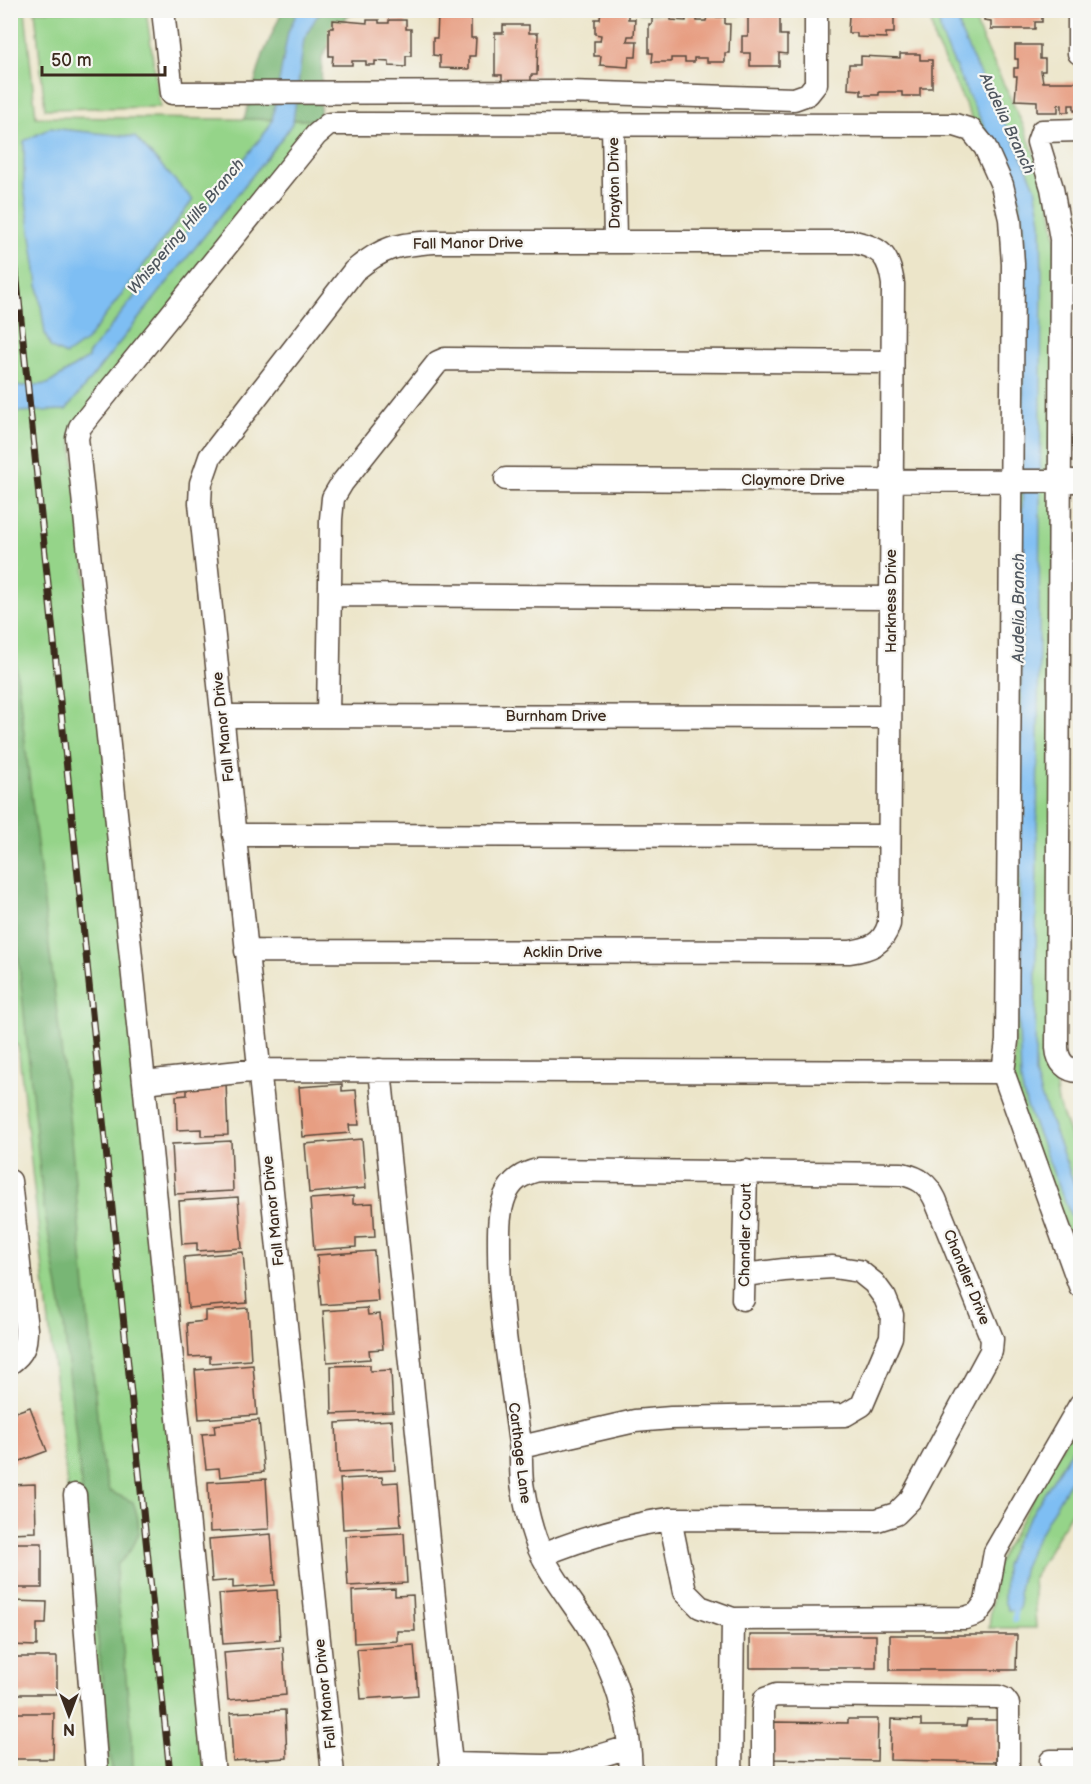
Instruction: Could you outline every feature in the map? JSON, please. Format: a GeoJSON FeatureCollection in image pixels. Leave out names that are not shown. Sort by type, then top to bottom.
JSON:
{"type":"FeatureCollection","features":[{"type":"Feature","properties":{"kind":"street"},"geometry":{"type":"LineString","coordinates":[[162,10],[172,93],[569,92],[794,99],[808,94],[816,84],[816,10]]}},
{"type":"Feature","properties":{"kind":"street"},"geometry":{"type":"LineString","coordinates":[[1079,10],[1079,53]]}},
{"type":"Feature","properties":{"kind":"street"},"geometry":{"type":"LineString","coordinates":[[214,1773],[77,438],[80,427],[316,135],[329,124],[955,125],[972,130],[985,147],[1002,184],[1010,219],[1013,264],[1015,481],[1007,1041],[1003,1072],[1080,1286]]}},
{"type":"Feature","properties":{"kind":"street","name":"Drayton Drive"},"geometry":{"type":"LineString","coordinates":[[613,124],[615,242]]}},
{"type":"Feature","properties":{"kind":"street"},"geometry":{"type":"LineString","coordinates":[[1080,130],[1042,131],[1038,142],[1052,188],[1061,238],[1062,481],[1057,1048],[1058,1059],[1075,1071],[1080,1071]]}},
{"type":"Feature","properties":{"kind":"street","name":"Fall Manor Drive"},"geometry":{"type":"LineString","coordinates":[[333,1773],[200,503],[201,483],[210,457],[354,271],[373,256],[399,245],[434,242],[854,242],[872,246],[885,257]]}},
{"type":"Feature","properties":{"kind":"street","name":"Harkness Drive"},"geometry":{"type":"LineString","coordinates":[[878,943],[886,934],[889,924],[893,284],[891,270],[885,257]]}},
{"type":"Feature","properties":{"kind":"street"},"geometry":{"type":"LineString","coordinates":[[328,716],[333,498],[342,483],[438,362],[445,359],[892,362]]}},
{"type":"Feature","properties":{"kind":"street","name":"Claymore Drive"},"geometry":{"type":"LineString","coordinates":[[506,479],[1062,481]]}},
{"type":"Feature","properties":{"kind":"street"},"geometry":{"type":"LineString","coordinates":[[330,595],[891,598]]}},
{"type":"Feature","properties":{"kind":"street","name":"Burnham Drive"},"geometry":{"type":"LineString","coordinates":[[222,716],[890,717]]}},
{"type":"Feature","properties":{"kind":"street"},"geometry":{"type":"LineString","coordinates":[[234,835],[888,836]]}},
{"type":"Feature","properties":{"kind":"street","name":"Acklin Drive"},"geometry":{"type":"LineString","coordinates":[[246,951],[850,952],[865,950],[878,943]]}},
{"type":"Feature","properties":{"kind":"street"},"geometry":{"type":"LineString","coordinates":[[144,1082],[258,1070],[1003,1072]]}},
{"type":"Feature","properties":{"kind":"street"},"geometry":{"type":"LineString","coordinates":[[380,1070],[451,1768],[569,1765],[629,1747]]}},
{"type":"Feature","properties":{"kind":"street","name":"Chandler Drive"},"geometry":{"type":"LineString","coordinates":[[512,1183],[524,1174],[538,1170],[902,1174],[920,1179],[931,1190],[992,1339],[991,1351],[911,1499],[896,1515],[877,1521],[670,1519],[642,1523],[582,1538],[542,1555]]}},
{"type":"Feature","properties":{"kind":"street","name":"Chandler Court"},"geometry":{"type":"LineString","coordinates":[[743,1299],[746,1171]]}},
{"type":"Feature","properties":{"kind":"street"},"geometry":{"type":"LineString","coordinates":[[10,1181],[26,1329],[26,1343],[22,1354],[10,1363]]}},
{"type":"Feature","properties":{"kind":"street","name":"Carthage Lane"},"geometry":{"type":"LineString","coordinates":[[512,1183],[504,1198],[499,1220],[499,1273],[510,1375],[521,1447],[522,1488],[532,1530],[542,1555],[553,1576],[591,1633],[615,1681],[626,1722],[631,1773]]}},
{"type":"Feature","properties":{"kind":"street"},"geometry":{"type":"LineString","coordinates":[[521,1447],[635,1421],[671,1418],[845,1415],[862,1405],[891,1337],[892,1315],[885,1298],[874,1283],[859,1271],[833,1267],[744,1275]]}},
{"type":"Feature","properties":{"kind":"street"},"geometry":{"type":"LineString","coordinates":[[670,1519],[685,1592],[700,1607],[733,1619],[966,1618],[977,1614],[986,1602],[995,1552],[1080,1406]]}},
{"type":"Feature","properties":{"kind":"street"},"geometry":{"type":"LineString","coordinates":[[75,1495],[97,1773]]}},
{"type":"Feature","properties":{"kind":"street"},"geometry":{"type":"LineString","coordinates":[[731,1773],[733,1619]]}},
{"type":"Feature","properties":{"kind":"street"},"geometry":{"type":"LineString","coordinates":[[763,1773],[763,1710],[765,1699],[776,1695],[999,1697],[1008,1704],[1008,1773]]}},
{"type":"Feature","properties":{"kind":"street"},"geometry":{"type":"LineString","coordinates":[[1051,1761],[1080,1761]]}},
{"type":"Feature","properties":{"kind":"green space"},"geometry":{"type":"Polygon","coordinates":[[[25,10],[36,117],[320,120],[71,431],[211,1773],[99,1773],[18,1045],[11,1046],[10,11],[25,10]]]}},
{"type":"Feature","properties":{"kind":"green space"},"geometry":{"type":"Polygon","coordinates":[[[739,10],[739,15],[639,13],[639,11],[739,10]]]}},
{"type":"Feature","properties":{"kind":"green space"},"geometry":{"type":"Polygon","coordinates":[[[35,11],[146,11],[160,107],[45,109],[35,11]]]}},
{"type":"Feature","properties":{"kind":"green space"},"geometry":{"type":"Polygon","coordinates":[[[282,11],[363,11],[347,16],[322,57],[320,120],[244,119],[263,55],[282,11]]]}},
{"type":"Feature","properties":{"kind":"green space"},"geometry":{"type":"Polygon","coordinates":[[[929,11],[972,11],[980,34],[1024,127],[1048,188],[1056,238],[1053,1069],[1058,1103],[1080,1162],[1080,1268],[1014,1092],[1012,232],[993,161],[935,42],[929,11]]]}},
{"type":"Feature","properties":{"kind":"green space"},"geometry":{"type":"Polygon","coordinates":[[[10,615],[68,1107],[101,1458],[109,1491],[133,1502],[139,1529],[135,1543],[117,1565],[116,1582],[132,1735],[133,1769],[130,1773],[114,1773],[112,1770],[63,1317],[43,1202],[11,883],[10,615]]]}},
{"type":"Feature","properties":{"kind":"green space"},"geometry":{"type":"Polygon","coordinates":[[[1080,1413],[1080,1497],[1033,1578],[1036,1628],[989,1628],[996,1566],[1080,1413]]]}},
{"type":"Feature","properties":{"kind":"water"},"geometry":{"type":"Polygon","coordinates":[[[298,11],[324,11],[317,16],[304,39],[293,122],[283,137],[66,410],[16,412],[11,415],[11,387],[48,384],[88,358],[88,355],[267,130],[272,121],[288,32],[298,11]]]}},
{"type":"Feature","properties":{"kind":"water"},"geometry":{"type":"Polygon","coordinates":[[[937,11],[957,11],[961,33],[1035,187],[1041,221],[1035,1074],[1041,1096],[1080,1199],[1080,1239],[1026,1104],[1021,1083],[1019,1028],[1024,229],[1019,197],[941,34],[937,11]]]}},
{"type":"Feature","properties":{"kind":"water"},"geometry":{"type":"Polygon","coordinates":[[[50,128],[135,137],[193,200],[87,340],[66,355],[51,348],[45,334],[24,187],[24,141],[50,128]]]}},
{"type":"Feature","properties":{"kind":"water"},"geometry":{"type":"Polygon","coordinates":[[[1080,1436],[1080,1463],[1031,1549],[1023,1570],[1018,1610],[1008,1610],[1004,1601],[1005,1565],[1016,1539],[1080,1436]]]}},
{"type":"Feature","properties":{"kind":"building"},"geometry":{"type":"Polygon","coordinates":[[[433,10],[475,10],[475,15],[471,15],[471,38],[476,38],[475,56],[469,56],[469,69],[440,68],[440,56],[433,55],[433,38],[437,38],[438,15],[433,15],[433,10]]]}},
{"type":"Feature","properties":{"kind":"building"},"geometry":{"type":"Polygon","coordinates":[[[495,10],[520,10],[520,14],[495,14],[495,10]]]}},
{"type":"Feature","properties":{"kind":"building"},"geometry":{"type":"Polygon","coordinates":[[[601,10],[628,10],[628,19],[635,19],[634,36],[628,36],[627,41],[637,41],[636,57],[629,57],[628,67],[600,65],[601,56],[594,56],[594,41],[600,41],[601,35],[595,34],[595,19],[600,19],[601,10]]]}},
{"type":"Feature","properties":{"kind":"building"},"geometry":{"type":"Polygon","coordinates":[[[748,10],[787,10],[787,13],[780,13],[780,35],[787,35],[787,54],[779,53],[779,66],[750,66],[750,53],[742,53],[742,36],[748,36],[748,10]]]}},
{"type":"Feature","properties":{"kind":"building"},"geometry":{"type":"Polygon","coordinates":[[[853,10],[890,10],[890,15],[894,15],[894,33],[886,33],[886,38],[857,37],[857,33],[848,33],[849,15],[853,15],[853,10]]]}},
{"type":"Feature","properties":{"kind":"building"},"geometry":{"type":"Polygon","coordinates":[[[984,10],[1042,10],[1042,22],[1035,22],[1035,29],[991,29],[991,21],[984,20],[984,10]]]}},
{"type":"Feature","properties":{"kind":"building"},"geometry":{"type":"Polygon","coordinates":[[[652,16],[686,21],[686,16],[697,16],[697,21],[706,21],[707,17],[725,17],[725,24],[730,24],[729,53],[725,53],[725,62],[707,62],[707,58],[694,58],[694,62],[685,62],[685,58],[671,58],[671,62],[652,62],[653,53],[649,53],[649,24],[652,24],[652,16]]]}},
{"type":"Feature","properties":{"kind":"building"},"geometry":{"type":"Polygon","coordinates":[[[333,20],[367,23],[367,20],[379,20],[379,23],[389,23],[389,20],[406,20],[406,29],[411,29],[411,56],[406,56],[406,67],[389,66],[389,62],[375,61],[375,65],[366,65],[366,61],[352,61],[352,65],[332,65],[333,56],[329,56],[329,28],[333,28],[333,20]]]}},
{"type":"Feature","properties":{"kind":"building"},"geometry":{"type":"Polygon","coordinates":[[[503,25],[529,25],[529,33],[538,33],[537,75],[531,75],[531,83],[502,83],[502,75],[495,75],[495,33],[503,33],[503,25]]]}},
{"type":"Feature","properties":{"kind":"building"},"geometry":{"type":"Polygon","coordinates":[[[1015,45],[1040,45],[1040,59],[1045,59],[1045,71],[1041,71],[1043,82],[1080,82],[1080,111],[1074,111],[1074,105],[1069,105],[1069,112],[1062,112],[1062,105],[1058,104],[1058,112],[1037,112],[1037,101],[1015,100],[1017,76],[1014,76],[1014,68],[1018,68],[1018,59],[1015,59],[1015,45]]]}},
{"type":"Feature","properties":{"kind":"building"},"geometry":{"type":"Polygon","coordinates":[[[900,54],[920,54],[920,60],[932,60],[932,88],[920,88],[920,96],[902,96],[902,92],[861,95],[861,90],[848,89],[849,64],[861,64],[861,56],[900,58],[900,54]]]}},
{"type":"Feature","properties":{"kind":"building"},"geometry":{"type":"Polygon","coordinates":[[[226,1082],[228,1135],[201,1136],[201,1129],[177,1130],[176,1096],[187,1095],[187,1084],[226,1082]]]}},
{"type":"Feature","properties":{"kind":"building"},"geometry":{"type":"Polygon","coordinates":[[[342,1084],[342,1091],[356,1090],[359,1125],[349,1125],[350,1133],[303,1137],[299,1087],[342,1084]]]}},
{"type":"Feature","properties":{"kind":"building"},"geometry":{"type":"Polygon","coordinates":[[[362,1139],[366,1188],[309,1193],[305,1144],[362,1139]]]}},
{"type":"Feature","properties":{"kind":"building"},"geometry":{"type":"Polygon","coordinates":[[[231,1141],[233,1191],[175,1194],[172,1144],[231,1141]]]}},
{"type":"Feature","properties":{"kind":"building"},"geometry":{"type":"Polygon","coordinates":[[[353,1196],[353,1204],[373,1203],[375,1237],[356,1238],[356,1247],[314,1250],[310,1199],[353,1196]]]}},
{"type":"Feature","properties":{"kind":"building"},"geometry":{"type":"Polygon","coordinates":[[[238,1197],[242,1248],[197,1251],[197,1243],[182,1244],[179,1201],[238,1197]]]}},
{"type":"Feature","properties":{"kind":"building"},"geometry":{"type":"Polygon","coordinates":[[[374,1251],[378,1301],[321,1305],[317,1255],[374,1251]]]}},
{"type":"Feature","properties":{"kind":"building"},"geometry":{"type":"Polygon","coordinates":[[[243,1252],[247,1303],[188,1308],[184,1257],[243,1252]]]}},
{"type":"Feature","properties":{"kind":"building"},"geometry":{"type":"Polygon","coordinates":[[[248,1308],[251,1360],[210,1363],[210,1356],[189,1357],[187,1323],[205,1321],[205,1311],[248,1308]]]}},
{"type":"Feature","properties":{"kind":"building"},"geometry":{"type":"Polygon","coordinates":[[[367,1308],[368,1315],[380,1314],[383,1349],[369,1350],[370,1359],[327,1362],[323,1311],[367,1308]]]}},
{"type":"Feature","properties":{"kind":"building"},"geometry":{"type":"Polygon","coordinates":[[[253,1365],[257,1415],[199,1419],[195,1370],[253,1365]]]}},
{"type":"Feature","properties":{"kind":"building"},"geometry":{"type":"Polygon","coordinates":[[[370,1365],[370,1371],[391,1370],[393,1412],[332,1414],[331,1366],[370,1365]]]}},
{"type":"Feature","properties":{"kind":"building"},"geometry":{"type":"Polygon","coordinates":[[[30,1407],[47,1451],[10,1465],[10,1414],[30,1407]]]}},
{"type":"Feature","properties":{"kind":"building"},"geometry":{"type":"Polygon","coordinates":[[[259,1420],[264,1472],[220,1477],[219,1468],[206,1469],[202,1434],[215,1433],[214,1425],[259,1420]]]}},
{"type":"Feature","properties":{"kind":"building"},"geometry":{"type":"Polygon","coordinates":[[[392,1420],[395,1470],[338,1473],[336,1423],[392,1420]]]}},
{"type":"Feature","properties":{"kind":"building"},"geometry":{"type":"Polygon","coordinates":[[[382,1477],[383,1483],[398,1482],[401,1526],[343,1529],[340,1479],[382,1477]]]}},
{"type":"Feature","properties":{"kind":"building"},"geometry":{"type":"Polygon","coordinates":[[[266,1479],[269,1529],[210,1532],[208,1482],[266,1479]]]}},
{"type":"Feature","properties":{"kind":"building"},"geometry":{"type":"Polygon","coordinates":[[[35,1484],[36,1532],[10,1533],[10,1485],[35,1484]]]}},
{"type":"Feature","properties":{"kind":"building"},"geometry":{"type":"Polygon","coordinates":[[[404,1533],[407,1583],[348,1586],[345,1536],[404,1533]]]}},
{"type":"Feature","properties":{"kind":"building"},"geometry":{"type":"Polygon","coordinates":[[[271,1534],[275,1585],[233,1588],[233,1580],[212,1582],[209,1539],[271,1534]]]}},
{"type":"Feature","properties":{"kind":"building"},"geometry":{"type":"Polygon","coordinates":[[[10,1543],[42,1543],[42,1588],[10,1588],[10,1543]]]}},
{"type":"Feature","properties":{"kind":"building"},"geometry":{"type":"Polygon","coordinates":[[[395,1589],[395,1596],[413,1595],[415,1631],[397,1631],[397,1641],[354,1643],[352,1591],[395,1589]]]}},
{"type":"Feature","properties":{"kind":"building"},"geometry":{"type":"Polygon","coordinates":[[[277,1590],[280,1640],[223,1644],[219,1594],[277,1590]]]}},
{"type":"Feature","properties":{"kind":"building"},"geometry":{"type":"Polygon","coordinates":[[[10,1601],[47,1602],[46,1624],[37,1624],[37,1646],[10,1645],[10,1601]]]}},
{"type":"Feature","properties":{"kind":"building"},"geometry":{"type":"Polygon","coordinates":[[[750,1635],[876,1635],[876,1668],[750,1668],[750,1635]]]}},
{"type":"Feature","properties":{"kind":"building"},"geometry":{"type":"Polygon","coordinates":[[[890,1635],[1017,1635],[1016,1670],[890,1670],[890,1635]]]}},
{"type":"Feature","properties":{"kind":"building"},"geometry":{"type":"Polygon","coordinates":[[[414,1645],[418,1695],[361,1699],[357,1649],[414,1645]]]}},
{"type":"Feature","properties":{"kind":"building"},"geometry":{"type":"Polygon","coordinates":[[[283,1647],[286,1695],[228,1700],[224,1652],[283,1647]]]}},
{"type":"Feature","properties":{"kind":"building"},"geometry":{"type":"Polygon","coordinates":[[[10,1657],[57,1657],[57,1694],[10,1694],[10,1657]]]}},
{"type":"Feature","properties":{"kind":"building"},"geometry":{"type":"Polygon","coordinates":[[[285,1710],[287,1758],[233,1761],[230,1713],[285,1710]]]}},
{"type":"Feature","properties":{"kind":"building"},"geometry":{"type":"Polygon","coordinates":[[[10,1713],[54,1713],[53,1759],[10,1759],[10,1713]]]}},
{"type":"Feature","properties":{"kind":"building"},"geometry":{"type":"Polygon","coordinates":[[[848,1719],[878,1719],[877,1761],[773,1759],[773,1722],[848,1723],[848,1719]]]}},
{"type":"Feature","properties":{"kind":"building"},"geometry":{"type":"Polygon","coordinates":[[[891,1719],[921,1720],[921,1726],[966,1726],[967,1720],[997,1720],[996,1762],[890,1760],[891,1719]]]}},
{"type":"Feature","properties":{"kind":"waterway","name":"Audelia Branch"},"geometry":{"type":"LineString","coordinates":[[1015,1604],[1015,1620]]}},
{"type":"Feature","properties":{"kind":"railway"},"geometry":{"type":"LineString","coordinates":[[10,213],[170,1774]]}},
{"type":"Feature","properties":{"kind":"water label","name":"Whispering Hills Branch"},"geometry":{"type":"Point","coordinates":[185,226]}}]}
